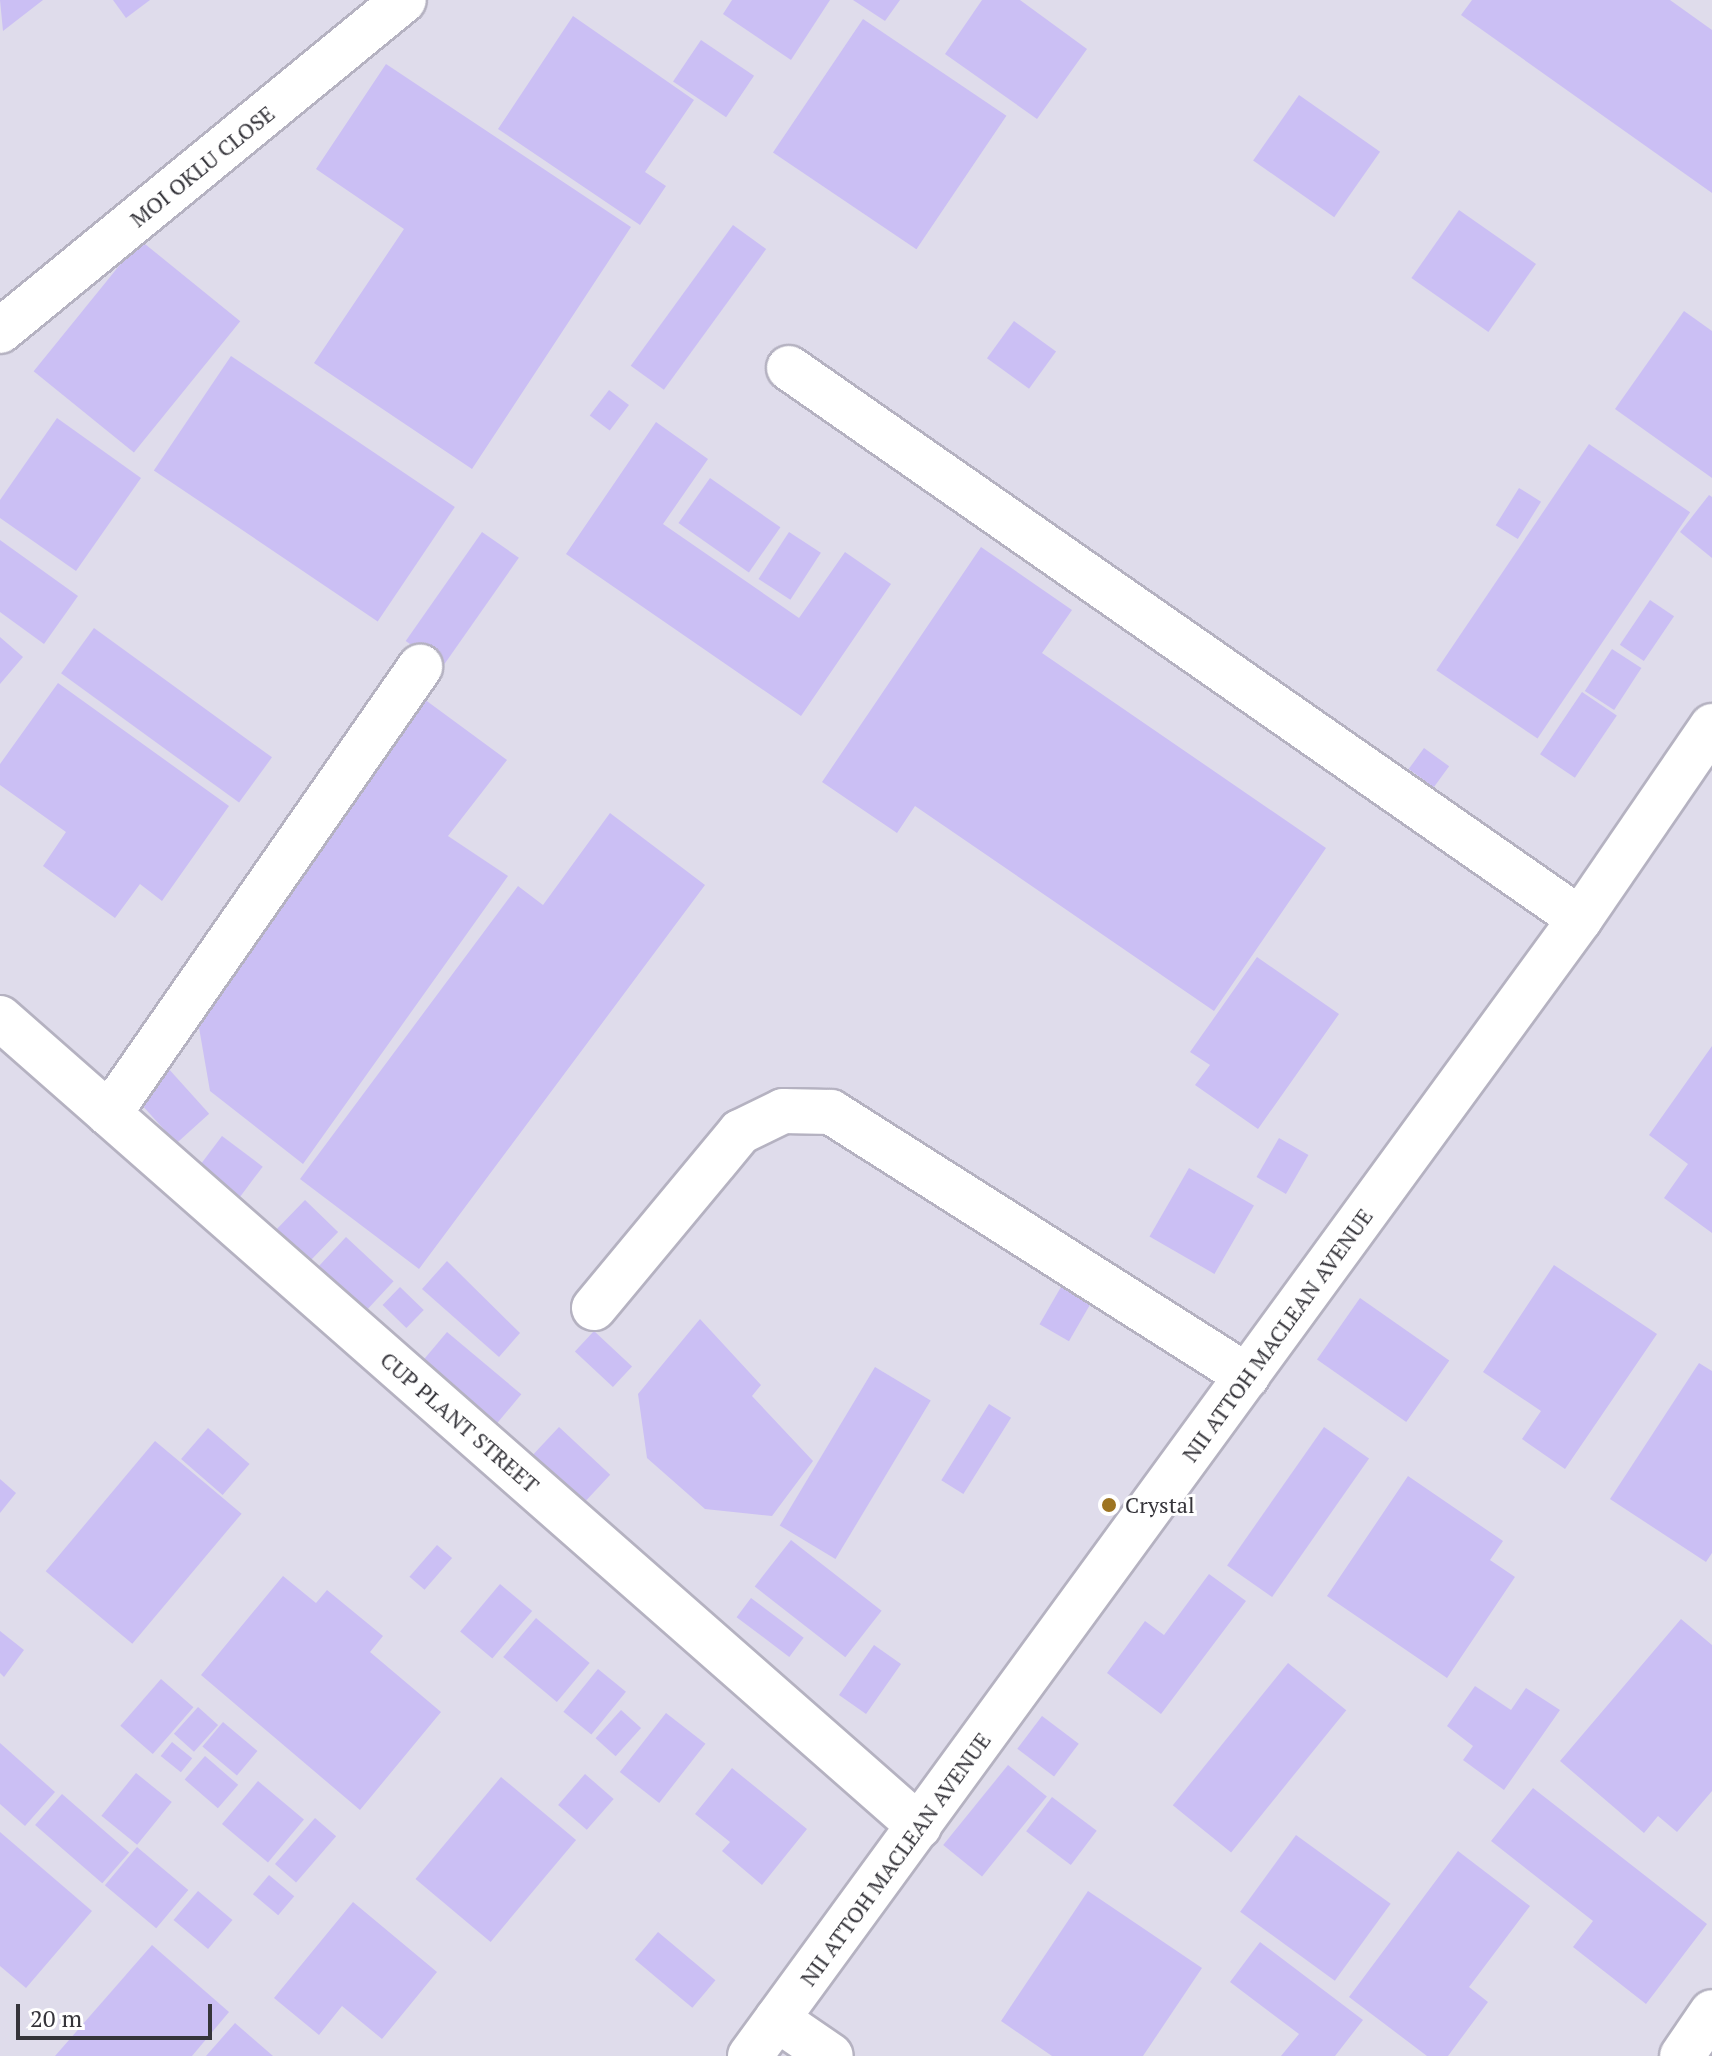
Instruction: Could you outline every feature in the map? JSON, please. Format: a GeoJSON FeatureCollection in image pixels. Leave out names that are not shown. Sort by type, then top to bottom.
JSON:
{"type":"FeatureCollection","features":[{"type":"Feature","properties":{"kind":"street","name":"MOI OKLU CLOSE"},"geometry":{"type":"LineString","coordinates":[[0,331],[404,0]]}},
{"type":"Feature","properties":{"kind":"street"},"geometry":{"type":"LineString","coordinates":[[789,368],[1580,919]]}},
{"type":"Feature","properties":{"kind":"street"},"geometry":{"type":"LineString","coordinates":[[109,1114],[420,667]]}},
{"type":"Feature","properties":{"kind":"street","name":"NII ATTOH MACLEAN AVENUE"},"geometry":{"type":"LineString","coordinates":[[750,2056],[1580,919],[1712,726]]}},
{"type":"Feature","properties":{"kind":"street","name":"CUP PLANT STREET"},"geometry":{"type":"LineString","coordinates":[[0,1018],[919,1826]]}},
{"type":"Feature","properties":{"kind":"street"},"geometry":{"type":"LineString","coordinates":[[594,1308],[740,1132],[783,1111],[831,1112],[1247,1376]]}},
{"type":"Feature","properties":{"kind":"street"},"geometry":{"type":"LineString","coordinates":[[1682,2056],[1712,2012]]}},
{"type":"Feature","properties":{"kind":"street"},"geometry":{"type":"LineString","coordinates":[[777,2019],[831,2056]]}},
{"type":"Feature","properties":{"kind":"building"},"geometry":{"type":"Polygon","coordinates":[[[0,0],[43,0],[3,31],[0,0]]]}},
{"type":"Feature","properties":{"kind":"building"},"geometry":{"type":"Polygon","coordinates":[[[113,0],[150,0],[126,18],[113,0]]]}},
{"type":"Feature","properties":{"kind":"building"},"geometry":{"type":"Polygon","coordinates":[[[732,0],[830,0],[791,60],[723,14],[732,0]]]}},
{"type":"Feature","properties":{"kind":"building"},"geometry":{"type":"Polygon","coordinates":[[[853,0],[900,0],[885,21],[853,0]]]}},
{"type":"Feature","properties":{"kind":"building"},"geometry":{"type":"Polygon","coordinates":[[[982,0],[1020,0],[1087,49],[1037,119],[945,54],[982,0]]]}},
{"type":"Feature","properties":{"kind":"building"},"geometry":{"type":"Polygon","coordinates":[[[1472,0],[1670,0],[1712,30],[1712,193],[1461,15],[1472,0]]]}},
{"type":"Feature","properties":{"kind":"building"},"geometry":{"type":"Polygon","coordinates":[[[573,16],[694,100],[645,172],[666,186],[640,225],[498,129],[573,16]]]}},
{"type":"Feature","properties":{"kind":"building"},"geometry":{"type":"Polygon","coordinates":[[[863,19],[1006,116],[916,249],[773,152],[863,19]]]}},
{"type":"Feature","properties":{"kind":"building"},"geometry":{"type":"Polygon","coordinates":[[[701,40],[754,76],[726,117],[673,81],[701,40]]]}},
{"type":"Feature","properties":{"kind":"building"},"geometry":{"type":"Polygon","coordinates":[[[386,64],[631,227],[472,469],[314,363],[404,229],[316,169],[386,64]]]}},
{"type":"Feature","properties":{"kind":"building"},"geometry":{"type":"Polygon","coordinates":[[[1299,95],[1380,152],[1334,217],[1253,161],[1299,95]]]}},
{"type":"Feature","properties":{"kind":"building"},"geometry":{"type":"Polygon","coordinates":[[[1459,210],[1536,264],[1488,332],[1411,278],[1459,210]]]}},
{"type":"Feature","properties":{"kind":"building"},"geometry":{"type":"Polygon","coordinates":[[[733,225],[766,249],[664,390],[631,366],[733,225]]]}},
{"type":"Feature","properties":{"kind":"building"},"geometry":{"type":"Polygon","coordinates":[[[140,240],[240,321],[134,453],[34,371],[140,240]]]}},
{"type":"Feature","properties":{"kind":"building"},"geometry":{"type":"Polygon","coordinates":[[[1684,311],[1712,331],[1712,478],[1615,409],[1684,311]]]}},
{"type":"Feature","properties":{"kind":"building"},"geometry":{"type":"Polygon","coordinates":[[[1014,321],[1056,352],[1029,389],[987,358],[1014,321]]]}},
{"type":"Feature","properties":{"kind":"building"},"geometry":{"type":"Polygon","coordinates":[[[231,356],[455,507],[378,621],[154,470],[231,356]]]}},
{"type":"Feature","properties":{"kind":"building"},"geometry":{"type":"Polygon","coordinates":[[[609,390],[629,405],[610,431],[590,416],[609,390]]]}},
{"type":"Feature","properties":{"kind":"building"},"geometry":{"type":"Polygon","coordinates":[[[57,418],[141,478],[76,571],[0,518],[0,500],[57,418]]]}},
{"type":"Feature","properties":{"kind":"building"},"geometry":{"type":"Polygon","coordinates":[[[656,422],[708,459],[663,524],[799,618],[845,552],[891,584],[801,716],[566,554],[656,422]]]}},
{"type":"Feature","properties":{"kind":"building"},"geometry":{"type":"Polygon","coordinates":[[[1589,444],[1690,512],[1537,739],[1436,670],[1589,444]]]}},
{"type":"Feature","properties":{"kind":"building"},"geometry":{"type":"Polygon","coordinates":[[[710,478],[780,527],[749,572],[678,523],[710,478]]]}},
{"type":"Feature","properties":{"kind":"building"},"geometry":{"type":"Polygon","coordinates":[[[1519,488],[1541,502],[1518,539],[1496,525],[1519,488]]]}},
{"type":"Feature","properties":{"kind":"building"},"geometry":{"type":"Polygon","coordinates":[[[1709,495],[1712,497],[1712,558],[1680,532],[1709,495]]]}},
{"type":"Feature","properties":{"kind":"building"},"geometry":{"type":"Polygon","coordinates":[[[482,532],[519,558],[443,667],[406,641],[482,532]]]}},
{"type":"Feature","properties":{"kind":"building"},"geometry":{"type":"Polygon","coordinates":[[[789,532],[821,553],[790,600],[759,579],[789,532]]]}},
{"type":"Feature","properties":{"kind":"building"},"geometry":{"type":"Polygon","coordinates":[[[0,540],[78,596],[44,644],[0,612],[0,540]]]}},
{"type":"Feature","properties":{"kind":"building"},"geometry":{"type":"Polygon","coordinates":[[[981,547],[1072,610],[1042,653],[1326,848],[1214,1011],[915,806],[897,833],[822,782],[981,547]]]}},
{"type":"Feature","properties":{"kind":"building"},"geometry":{"type":"Polygon","coordinates":[[[1650,600],[1674,616],[1644,661],[1620,645],[1650,600]]]}},
{"type":"Feature","properties":{"kind":"building"},"geometry":{"type":"Polygon","coordinates":[[[94,628],[272,757],[239,803],[61,673],[94,628]]]}},
{"type":"Feature","properties":{"kind":"building"},"geometry":{"type":"Polygon","coordinates":[[[0,637],[23,657],[0,684],[0,637]]]}},
{"type":"Feature","properties":{"kind":"building"},"geometry":{"type":"Polygon","coordinates":[[[1612,649],[1641,668],[1614,710],[1585,691],[1612,649]]]}},
{"type":"Feature","properties":{"kind":"building"},"geometry":{"type":"Polygon","coordinates":[[[58,683],[229,806],[162,901],[140,884],[115,918],[43,866],[66,832],[0,785],[0,764],[58,683]]]}},
{"type":"Feature","properties":{"kind":"building"},"geometry":{"type":"Polygon","coordinates":[[[1582,692],[1617,715],[1575,778],[1540,754],[1582,692]]]}},
{"type":"Feature","properties":{"kind":"building"},"geometry":{"type":"Polygon","coordinates":[[[420,696],[507,760],[448,836],[508,876],[303,1164],[210,1091],[197,1016],[420,696]]]}},
{"type":"Feature","properties":{"kind":"building"},"geometry":{"type":"Polygon","coordinates":[[[1424,748],[1449,766],[1434,787],[1409,769],[1424,748]]]}},
{"type":"Feature","properties":{"kind":"building"},"geometry":{"type":"Polygon","coordinates":[[[610,813],[705,885],[419,1269],[300,1179],[518,886],[543,905],[610,813]]]}},
{"type":"Feature","properties":{"kind":"building"},"geometry":{"type":"Polygon","coordinates":[[[1257,957],[1339,1014],[1258,1129],[1195,1085],[1210,1065],[1190,1052],[1257,957]]]}},
{"type":"Feature","properties":{"kind":"building"},"geometry":{"type":"Polygon","coordinates":[[[1712,1046],[1712,1233],[1664,1198],[1688,1164],[1649,1135],[1712,1046]]]}},
{"type":"Feature","properties":{"kind":"building"},"geometry":{"type":"Polygon","coordinates":[[[167,1067],[209,1114],[176,1143],[134,1096],[167,1067]]]}},
{"type":"Feature","properties":{"kind":"building"},"geometry":{"type":"Polygon","coordinates":[[[222,1136],[263,1167],[236,1203],[195,1172],[222,1136]]]}},
{"type":"Feature","properties":{"kind":"building"},"geometry":{"type":"Polygon","coordinates":[[[1279,1138],[1308,1155],[1286,1194],[1256,1177],[1279,1138]]]}},
{"type":"Feature","properties":{"kind":"building"},"geometry":{"type":"Polygon","coordinates":[[[1189,1168],[1254,1206],[1214,1274],[1150,1236],[1189,1168]]]}},
{"type":"Feature","properties":{"kind":"building"},"geometry":{"type":"Polygon","coordinates":[[[305,1200],[338,1232],[307,1264],[274,1232],[305,1200]]]}},
{"type":"Feature","properties":{"kind":"building"},"geometry":{"type":"Polygon","coordinates":[[[346,1237],[394,1281],[364,1313],[317,1268],[346,1237]]]}},
{"type":"Feature","properties":{"kind":"building"},"geometry":{"type":"Polygon","coordinates":[[[447,1261],[520,1333],[499,1357],[422,1289],[447,1261]]]}},
{"type":"Feature","properties":{"kind":"building"},"geometry":{"type":"Polygon","coordinates":[[[1554,1265],[1657,1334],[1565,1469],[1522,1439],[1541,1411],[1483,1372],[1554,1265]]]}},
{"type":"Feature","properties":{"kind":"building"},"geometry":{"type":"Polygon","coordinates":[[[1065,1280],[1094,1297],[1069,1341],[1040,1324],[1065,1280]]]}},
{"type":"Feature","properties":{"kind":"building"},"geometry":{"type":"Polygon","coordinates":[[[400,1287],[424,1310],[406,1328],[383,1305],[400,1287]]]}},
{"type":"Feature","properties":{"kind":"building"},"geometry":{"type":"Polygon","coordinates":[[[1360,1298],[1449,1361],[1406,1422],[1317,1359],[1360,1298]]]}},
{"type":"Feature","properties":{"kind":"building"},"geometry":{"type":"Polygon","coordinates":[[[700,1319],[761,1385],[752,1396],[813,1461],[772,1516],[705,1509],[647,1458],[638,1394],[700,1319]]]}},
{"type":"Feature","properties":{"kind":"building"},"geometry":{"type":"Polygon","coordinates":[[[594,1331],[632,1366],[613,1387],[575,1351],[594,1331]]]}},
{"type":"Feature","properties":{"kind":"building"},"geometry":{"type":"Polygon","coordinates":[[[447,1332],[521,1394],[497,1423],[423,1361],[447,1332]]]}},
{"type":"Feature","properties":{"kind":"building"},"geometry":{"type":"Polygon","coordinates":[[[1699,1363],[1712,1371],[1712,1553],[1706,1562],[1610,1499],[1699,1363]]]}},
{"type":"Feature","properties":{"kind":"building"},"geometry":{"type":"Polygon","coordinates":[[[875,1367],[931,1400],[835,1559],[780,1526],[875,1367]]]}},
{"type":"Feature","properties":{"kind":"building"},"geometry":{"type":"Polygon","coordinates":[[[989,1404],[1011,1418],[963,1494],[941,1480],[989,1404]]]}},
{"type":"Feature","properties":{"kind":"building"},"geometry":{"type":"Polygon","coordinates":[[[559,1427],[610,1475],[578,1509],[527,1461],[559,1427]]]}},
{"type":"Feature","properties":{"kind":"building"},"geometry":{"type":"Polygon","coordinates":[[[1324,1427],[1369,1459],[1272,1597],[1227,1565],[1324,1427]]]}},
{"type":"Feature","properties":{"kind":"building"},"geometry":{"type":"Polygon","coordinates":[[[208,1428],[250,1464],[223,1495],[181,1459],[208,1428]]]}},
{"type":"Feature","properties":{"kind":"building"},"geometry":{"type":"Polygon","coordinates":[[[155,1441],[242,1514],[132,1644],[46,1571],[155,1441]]]}},
{"type":"Feature","properties":{"kind":"building"},"geometry":{"type":"Polygon","coordinates":[[[1408,1476],[1503,1541],[1490,1560],[1515,1577],[1447,1678],[1327,1596],[1408,1476]]]}},
{"type":"Feature","properties":{"kind":"building"},"geometry":{"type":"Polygon","coordinates":[[[0,1479],[16,1493],[0,1513],[0,1479]]]}},
{"type":"Feature","properties":{"kind":"building"},"geometry":{"type":"Polygon","coordinates":[[[791,1540],[882,1611],[845,1657],[755,1586],[791,1540]]]}},
{"type":"Feature","properties":{"kind":"building"},"geometry":{"type":"Polygon","coordinates":[[[437,1545],[452,1558],[425,1590],[409,1577],[437,1545]]]}},
{"type":"Feature","properties":{"kind":"building"},"geometry":{"type":"Polygon","coordinates":[[[1209,1574],[1246,1601],[1161,1714],[1107,1673],[1145,1621],[1164,1635],[1209,1574]]]}},
{"type":"Feature","properties":{"kind":"building"},"geometry":{"type":"Polygon","coordinates":[[[283,1576],[316,1603],[327,1590],[383,1636],[370,1652],[441,1712],[360,1810],[201,1675],[283,1576]]]}},
{"type":"Feature","properties":{"kind":"building"},"geometry":{"type":"Polygon","coordinates":[[[500,1584],[532,1611],[492,1658],[460,1631],[500,1584]]]}},
{"type":"Feature","properties":{"kind":"building"},"geometry":{"type":"Polygon","coordinates":[[[751,1598],[804,1638],[789,1657],[737,1617],[751,1598]]]}},
{"type":"Feature","properties":{"kind":"building"},"geometry":{"type":"Polygon","coordinates":[[[536,1618],[590,1663],[557,1702],[503,1657],[536,1618]]]}},
{"type":"Feature","properties":{"kind":"building"},"geometry":{"type":"Polygon","coordinates":[[[1681,1619],[1712,1645],[1712,1791],[1677,1832],[1658,1816],[1644,1833],[1560,1761],[1681,1619]]]}},
{"type":"Feature","properties":{"kind":"building"},"geometry":{"type":"Polygon","coordinates":[[[0,1631],[24,1650],[4,1677],[0,1673],[0,1631]]]}},
{"type":"Feature","properties":{"kind":"building"},"geometry":{"type":"Polygon","coordinates":[[[874,1645],[901,1664],[866,1714],[839,1695],[874,1645]]]}},
{"type":"Feature","properties":{"kind":"building"},"geometry":{"type":"Polygon","coordinates":[[[1288,1663],[1346,1710],[1231,1852],[1173,1805],[1288,1663]]]}},
{"type":"Feature","properties":{"kind":"building"},"geometry":{"type":"Polygon","coordinates":[[[598,1669],[626,1692],[591,1734],[563,1712],[598,1669]]]}},
{"type":"Feature","properties":{"kind":"building"},"geometry":{"type":"Polygon","coordinates":[[[161,1679],[193,1707],[153,1754],[120,1726],[161,1679]]]}},
{"type":"Feature","properties":{"kind":"building"},"geometry":{"type":"Polygon","coordinates":[[[1475,1686],[1511,1710],[1526,1688],[1560,1710],[1504,1790],[1463,1760],[1473,1746],[1447,1726],[1475,1686]]]}},
{"type":"Feature","properties":{"kind":"building"},"geometry":{"type":"Polygon","coordinates":[[[198,1707],[218,1725],[194,1752],[174,1734],[198,1707]]]}},
{"type":"Feature","properties":{"kind":"building"},"geometry":{"type":"Polygon","coordinates":[[[621,1710],[641,1728],[616,1756],[596,1738],[621,1710]]]}},
{"type":"Feature","properties":{"kind":"building"},"geometry":{"type":"Polygon","coordinates":[[[666,1713],[705,1744],[659,1803],[620,1772],[666,1713]]]}},
{"type":"Feature","properties":{"kind":"building"},"geometry":{"type":"Polygon","coordinates":[[[1042,1716],[1079,1744],[1054,1776],[1017,1749],[1042,1716]]]}},
{"type":"Feature","properties":{"kind":"building"},"geometry":{"type":"Polygon","coordinates":[[[223,1722],[257,1751],[237,1775],[202,1747],[223,1722]]]}},
{"type":"Feature","properties":{"kind":"building"},"geometry":{"type":"Polygon","coordinates":[[[172,1742],[192,1758],[181,1772],[161,1756],[172,1742]]]}},
{"type":"Feature","properties":{"kind":"building"},"geometry":{"type":"Polygon","coordinates":[[[0,1743],[55,1792],[25,1826],[0,1804],[0,1743]]]}},
{"type":"Feature","properties":{"kind":"building"},"geometry":{"type":"Polygon","coordinates":[[[205,1756],[238,1785],[218,1808],[185,1779],[205,1756]]]}},
{"type":"Feature","properties":{"kind":"building"},"geometry":{"type":"Polygon","coordinates":[[[1008,1765],[1047,1796],[982,1877],[943,1845],[1008,1765]]]}},
{"type":"Feature","properties":{"kind":"building"},"geometry":{"type":"Polygon","coordinates":[[[732,1768],[807,1829],[762,1885],[722,1851],[730,1842],[695,1814],[732,1768]]]}},
{"type":"Feature","properties":{"kind":"building"},"geometry":{"type":"Polygon","coordinates":[[[136,1773],[172,1802],[137,1845],[101,1816],[136,1773]]]}},
{"type":"Feature","properties":{"kind":"building"},"geometry":{"type":"Polygon","coordinates":[[[585,1774],[614,1799],[587,1830],[558,1805],[585,1774]]]}},
{"type":"Feature","properties":{"kind":"building"},"geometry":{"type":"Polygon","coordinates":[[[501,1777],[576,1840],[491,1942],[416,1879],[501,1777]]]}},
{"type":"Feature","properties":{"kind":"building"},"geometry":{"type":"Polygon","coordinates":[[[258,1781],[304,1820],[268,1862],[222,1824],[258,1781]]]}},
{"type":"Feature","properties":{"kind":"building"},"geometry":{"type":"Polygon","coordinates":[[[1533,1788],[1707,1924],[1646,2004],[1573,1947],[1593,1921],[1491,1841],[1533,1788]]]}},
{"type":"Feature","properties":{"kind":"building"},"geometry":{"type":"Polygon","coordinates":[[[62,1794],[129,1852],[102,1883],[35,1825],[62,1794]]]}},
{"type":"Feature","properties":{"kind":"building"},"geometry":{"type":"Polygon","coordinates":[[[1052,1797],[1097,1831],[1071,1865],[1026,1831],[1052,1797]]]}},
{"type":"Feature","properties":{"kind":"building"},"geometry":{"type":"Polygon","coordinates":[[[315,1818],[336,1836],[296,1882],[275,1864],[315,1818]]]}},
{"type":"Feature","properties":{"kind":"building"},"geometry":{"type":"Polygon","coordinates":[[[0,1832],[92,1911],[26,1988],[0,1966],[0,1832]]]}},
{"type":"Feature","properties":{"kind":"building"},"geometry":{"type":"Polygon","coordinates":[[[1296,1835],[1391,1904],[1335,1981],[1240,1912],[1296,1835]]]}},
{"type":"Feature","properties":{"kind":"building"},"geometry":{"type":"Polygon","coordinates":[[[137,1847],[188,1890],[156,1928],[105,1885],[137,1847]]]}},
{"type":"Feature","properties":{"kind":"building"},"geometry":{"type":"Polygon","coordinates":[[[1458,1851],[1530,1906],[1469,1987],[1488,2002],[1448,2056],[1427,2056],[1349,1997],[1458,1851]]]}},
{"type":"Feature","properties":{"kind":"building"},"geometry":{"type":"Polygon","coordinates":[[[269,1875],[294,1896],[278,1915],[253,1894],[269,1875]]]}},
{"type":"Feature","properties":{"kind":"building"},"geometry":{"type":"Polygon","coordinates":[[[198,1891],[232,1920],[208,1949],[174,1920],[198,1891]]]}},
{"type":"Feature","properties":{"kind":"building"},"geometry":{"type":"Polygon","coordinates":[[[1088,1891],[1202,1968],[1143,2056],[1052,2056],[1001,2021],[1088,1891]]]}},
{"type":"Feature","properties":{"kind":"building"},"geometry":{"type":"Polygon","coordinates":[[[353,1902],[437,1972],[382,2039],[342,2006],[319,2035],[274,1998],[353,1902]]]}},
{"type":"Feature","properties":{"kind":"building"},"geometry":{"type":"Polygon","coordinates":[[[658,1932],[715,1980],[692,2008],[635,1960],[658,1932]]]}},
{"type":"Feature","properties":{"kind":"building"},"geometry":{"type":"Polygon","coordinates":[[[1260,1942],[1363,2020],[1335,2056],[1281,2056],[1299,2034],[1230,1982],[1260,1942]]]}},
{"type":"Feature","properties":{"kind":"building"},"geometry":{"type":"Polygon","coordinates":[[[152,1945],[229,2012],[192,2056],[55,2056],[152,1945]]]}},
{"type":"Feature","properties":{"kind":"building"},"geometry":{"type":"Polygon","coordinates":[[[235,2023],[273,2056],[206,2056],[235,2023]]]}},
{"type":"Feature","properties":{"kind":"place","name":"Crystal"},"geometry":{"type":"Point","coordinates":[1109,1505]}}]}
